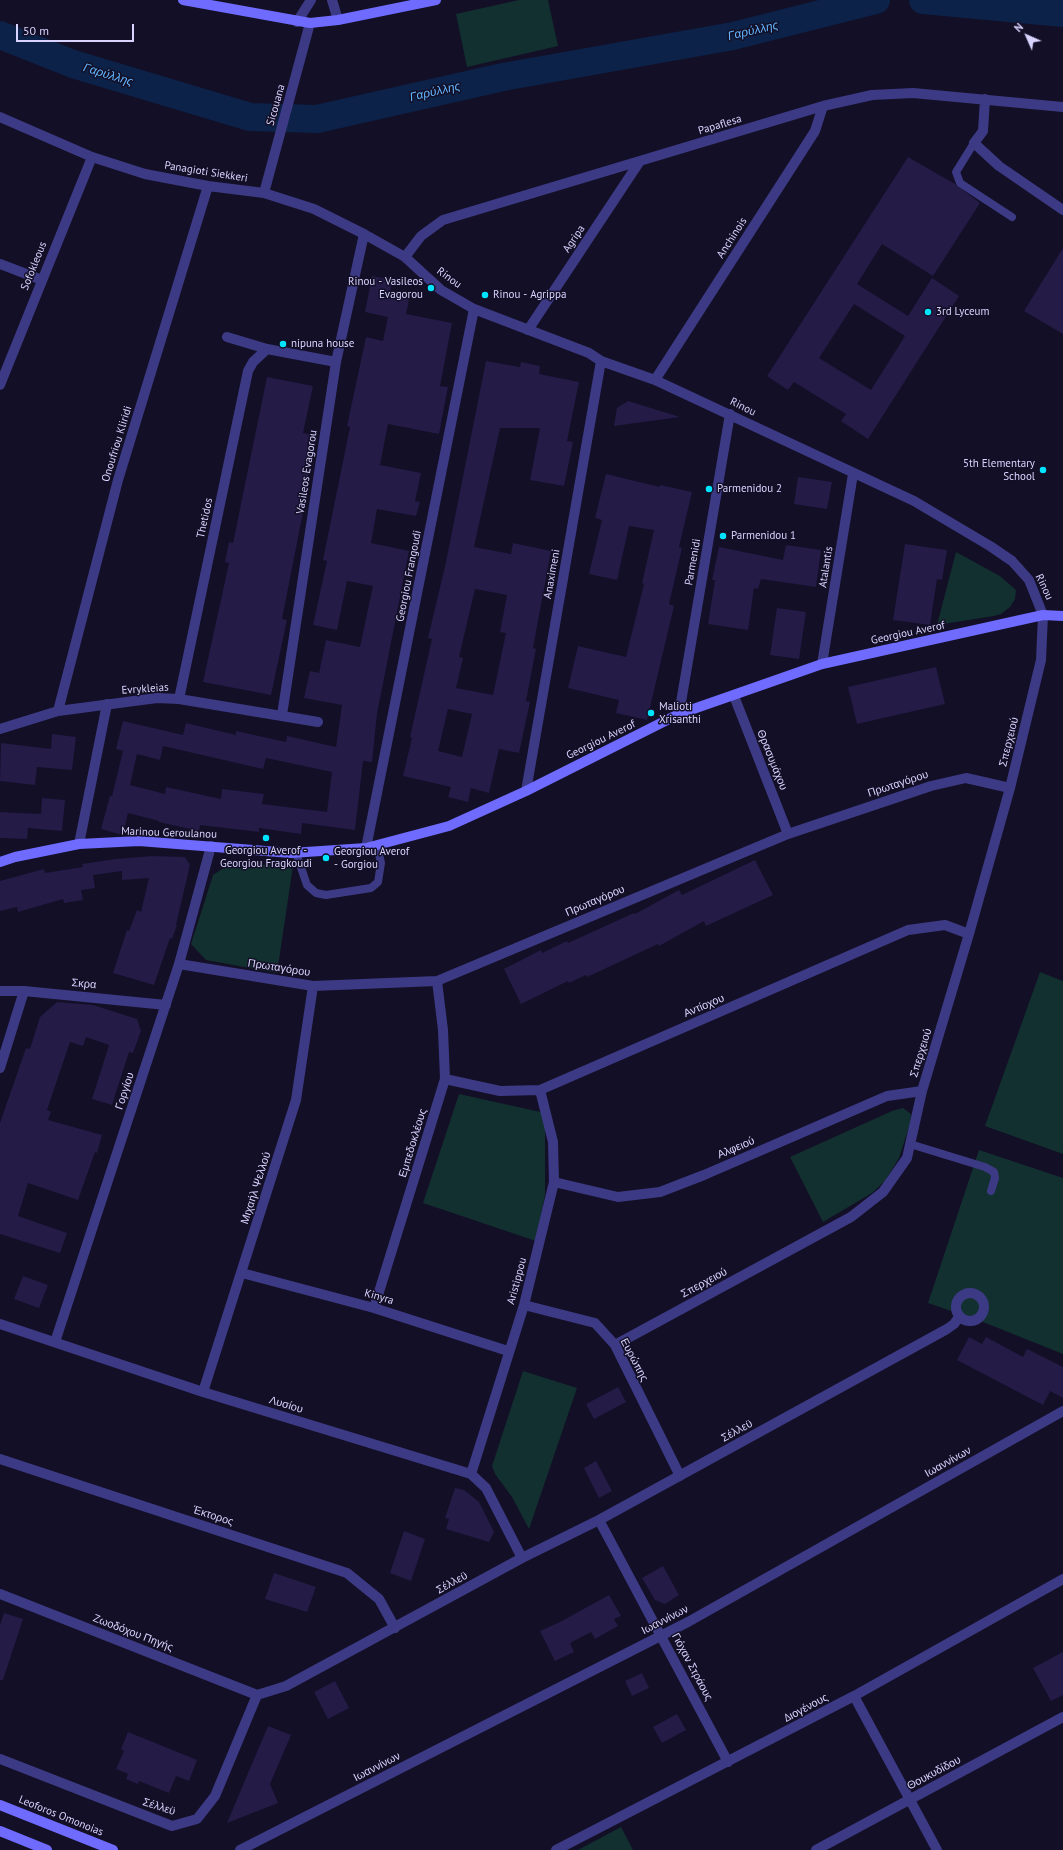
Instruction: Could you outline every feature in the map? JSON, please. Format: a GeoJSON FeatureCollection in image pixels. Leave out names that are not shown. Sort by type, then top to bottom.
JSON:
{"type":"FeatureCollection","features":[{"type":"Feature","properties":{"kind":"street"},"geometry":{"type":"LineString","coordinates":[[183,0],[297,22],[310,23],[338,20],[436,0]]}},
{"type":"Feature","properties":{"kind":"street"},"geometry":{"type":"LineString","coordinates":[[297,22],[311,0]]}},
{"type":"Feature","properties":{"kind":"street"},"geometry":{"type":"LineString","coordinates":[[332,0],[338,20]]}},
{"type":"Feature","properties":{"kind":"street","name":"Sicouana"},"geometry":{"type":"LineString","coordinates":[[264,193],[310,23]]}},
{"type":"Feature","properties":{"kind":"street","name":"Papaflesa"},"geometry":{"type":"LineString","coordinates":[[405,257],[421,236],[443,220],[823,106],[872,95],[913,93],[1063,106]]}},
{"type":"Feature","properties":{"kind":"street"},"geometry":{"type":"LineString","coordinates":[[985,100],[983,132],[974,143],[999,166],[1063,210]]}},
{"type":"Feature","properties":{"kind":"street","name":"Anchinois"},"geometry":{"type":"LineString","coordinates":[[655,380],[815,131],[823,106]]}},
{"type":"Feature","properties":{"kind":"street","name":"Panagioti Siekkeri"},"geometry":{"type":"LineString","coordinates":[[0,117],[92,157],[145,174],[208,186],[264,193],[314,209],[364,234],[405,257]]}},
{"type":"Feature","properties":{"kind":"street","name":"Sofokleous"},"geometry":{"type":"LineString","coordinates":[[0,385],[92,157]]}},
{"type":"Feature","properties":{"kind":"street","name":"Agripa"},"geometry":{"type":"LineString","coordinates":[[528,330],[640,161]]}},
{"type":"Feature","properties":{"kind":"street","name":"Onoufriou Kliridi"},"geometry":{"type":"LineString","coordinates":[[58,711],[118,480],[208,186]]}},
{"type":"Feature","properties":{"kind":"street","name":"Vasileos Evagorou"},"geometry":{"type":"LineString","coordinates":[[282,715],[336,362],[364,234]]}},
{"type":"Feature","properties":{"kind":"street","name":"Rinou"},"geometry":{"type":"LineString","coordinates":[[405,257],[441,290],[474,309],[588,353],[601,361],[655,380],[730,414],[853,474],[914,501],[990,546],[1012,561],[1029,580],[1043,615]]}},
{"type":"Feature","properties":{"kind":"street"},"geometry":{"type":"LineString","coordinates":[[0,264],[42,280]]}},
{"type":"Feature","properties":{"kind":"street","name":"Georgiou Frangoudi"},"geometry":{"type":"LineString","coordinates":[[366,848],[474,309]]}},
{"type":"Feature","properties":{"kind":"street"},"geometry":{"type":"LineString","coordinates":[[227,337],[267,349],[336,362]]}},
{"type":"Feature","properties":{"kind":"street","name":"Thetidos"},"geometry":{"type":"LineString","coordinates":[[180,699],[248,371],[253,362],[267,349]]}},
{"type":"Feature","properties":{"kind":"street","name":"Anaximeni"},"geometry":{"type":"LineString","coordinates":[[526,791],[601,361]]}},
{"type":"Feature","properties":{"kind":"street","name":"Parmenidi"},"geometry":{"type":"LineString","coordinates":[[679,714],[730,414]]}},
{"type":"Feature","properties":{"kind":"street","name":"Atalantis"},"geometry":{"type":"LineString","coordinates":[[822,664],[853,474]]}},
{"type":"Feature","properties":{"kind":"street","name":"Georgiou Averof"},"geometry":{"type":"LineString","coordinates":[[293,853],[366,848],[449,826],[526,791],[679,714],[822,664],[1043,615],[1063,616]]}},
{"type":"Feature","properties":{"kind":"street","name":"Σπερχειού"},"geometry":{"type":"LineString","coordinates":[[615,1345],[851,1217],[883,1192],[907,1158],[922,1091],[969,934],[1010,788],[1041,660],[1043,615]]}},
{"type":"Feature","properties":{"kind":"street","name":"Θρασυμάχου"},"geometry":{"type":"LineString","coordinates":[[734,696],[788,834]]}},
{"type":"Feature","properties":{"kind":"street","name":"Evrykleias"},"geometry":{"type":"LineString","coordinates":[[0,729],[58,711],[157,698],[180,699],[318,722]]}},
{"type":"Feature","properties":{"kind":"street"},"geometry":{"type":"LineString","coordinates":[[79,844],[107,704]]}},
{"type":"Feature","properties":{"kind":"street","name":"Πρωταγόρου"},"geometry":{"type":"LineString","coordinates":[[179,964],[313,986],[437,981],[788,834],[930,786],[966,778],[1010,788]]}},
{"type":"Feature","properties":{"kind":"street","name":"Marinou Geroulanou"},"geometry":{"type":"LineString","coordinates":[[0,862],[15,857],[79,844],[139,841],[293,853]]}},
{"type":"Feature","properties":{"kind":"street","name":"Γοργίου"},"geometry":{"type":"LineString","coordinates":[[54,1342],[166,1006],[211,846]]}},
{"type":"Feature","properties":{"kind":"street","name":"Αντίοχου"},"geometry":{"type":"LineString","coordinates":[[445,1079],[500,1091],[540,1090],[908,930],[945,925],[969,934]]}},
{"type":"Feature","properties":{"kind":"street","name":"Εμπεδοκλέους"},"geometry":{"type":"LineString","coordinates":[[374,1308],[445,1079],[443,1030],[437,981]]}},
{"type":"Feature","properties":{"kind":"street","name":"Μιχαήλ Ψελλού"},"geometry":{"type":"LineString","coordinates":[[203,1392],[296,1100],[313,986]]}},
{"type":"Feature","properties":{"kind":"street","name":"Σκρα"},"geometry":{"type":"LineString","coordinates":[[0,991],[24,991],[166,1006]]}},
{"type":"Feature","properties":{"kind":"street"},"geometry":{"type":"LineString","coordinates":[[0,1068],[24,991]]}},
{"type":"Feature","properties":{"kind":"street","name":"Aristippou"},"geometry":{"type":"LineString","coordinates":[[471,1474],[508,1351],[524,1304],[554,1182],[553,1142],[540,1090]]}},
{"type":"Feature","properties":{"kind":"street","name":"Αλφειού"},"geometry":{"type":"LineString","coordinates":[[554,1182],[618,1197],[660,1192],[704,1175],[887,1096],[922,1091]]}},
{"type":"Feature","properties":{"kind":"street","name":"Kinyra"},"geometry":{"type":"LineString","coordinates":[[242,1273],[374,1308],[508,1351]]}},
{"type":"Feature","properties":{"kind":"street","name":"Ευρώπης"},"geometry":{"type":"LineString","coordinates":[[524,1304],[595,1323],[615,1345],[680,1476]]}},
{"type":"Feature","properties":{"kind":"street","name":"Σέλλεϋ"},"geometry":{"type":"LineString","coordinates":[[0,1759],[172,1826],[197,1819],[216,1796],[257,1695],[286,1686],[396,1628],[522,1558],[600,1520],[947,1328],[954,1324],[959,1317]]}},
{"type":"Feature","properties":{"kind":"street","name":"Λυσίου"},"geometry":{"type":"LineString","coordinates":[[0,1324],[203,1392],[471,1474],[486,1488],[522,1558]]}},
{"type":"Feature","properties":{"kind":"street","name":"Ιωαννίνων"},"geometry":{"type":"LineString","coordinates":[[240,1850],[661,1636],[1063,1411]]}},
{"type":"Feature","properties":{"kind":"street","name":"Έκτορος"},"geometry":{"type":"LineString","coordinates":[[0,1459],[347,1573],[379,1600],[396,1628]]}},
{"type":"Feature","properties":{"kind":"street","name":"Γιόχαν Στράους"},"geometry":{"type":"LineString","coordinates":[[600,1520],[728,1762]]}},
{"type":"Feature","properties":{"kind":"street","name":"Διογένους"},"geometry":{"type":"LineString","coordinates":[[556,1850],[854,1696],[1063,1579]]}},
{"type":"Feature","properties":{"kind":"street","name":"Ζωοδόχου Πηγής"},"geometry":{"type":"LineString","coordinates":[[0,1594],[257,1695]]}},
{"type":"Feature","properties":{"kind":"street"},"geometry":{"type":"LineString","coordinates":[[854,1696],[911,1799],[937,1850]]}},
{"type":"Feature","properties":{"kind":"street","name":"Θουκυδίδου"},"geometry":{"type":"LineString","coordinates":[[816,1850],[1063,1717]]}},
{"type":"Feature","properties":{"kind":"street","name":"Leoforos Omonoias"},"geometry":{"type":"LineString","coordinates":[[0,1805],[112,1850]]}},
{"type":"Feature","properties":{"kind":"street"},"geometry":{"type":"LineString","coordinates":[[0,1831],[47,1850]]}},
{"type":"Feature","properties":{"kind":"street","name":"Ιωαννίνων"},"geometry":{"type":"LineString","coordinates":[[260,1850],[271,1835]]}},
{"type":"Feature","properties":{"kind":"lane"},"geometry":{"type":"LineString","coordinates":[[974,143],[956,172],[960,183],[1012,217]]}},
{"type":"Feature","properties":{"kind":"lane"},"geometry":{"type":"LineString","coordinates":[[293,853],[307,884],[316,893],[326,895],[371,888],[378,882],[380,863],[377,845]]}},
{"type":"Feature","properties":{"kind":"lane"},"geometry":{"type":"LineString","coordinates":[[910,1144],[985,1167],[994,1172],[995,1178],[991,1191]]}},
{"type":"Feature","properties":{"kind":"green space"},"geometry":{"type":"Polygon","coordinates":[[[519,0],[548,0],[558,46],[467,67],[456,14],[519,0]]]}},
{"type":"Feature","properties":{"kind":"green space"},"geometry":{"type":"Polygon","coordinates":[[[956,552],[1000,576],[1016,590],[1015,599],[1010,607],[1001,614],[994,616],[937,625],[956,552]]]}},
{"type":"Feature","properties":{"kind":"green space"},"geometry":{"type":"Polygon","coordinates":[[[231,863],[293,866],[277,973],[206,960],[191,944],[213,875],[231,863]]]}},
{"type":"Feature","properties":{"kind":"green space"},"geometry":{"type":"Polygon","coordinates":[[[1040,972],[1063,981],[1063,1154],[985,1126],[1040,972]]]}},
{"type":"Feature","properties":{"kind":"green space"},"geometry":{"type":"Polygon","coordinates":[[[459,1094],[545,1113],[545,1195],[536,1241],[423,1203],[459,1094]]]}},
{"type":"Feature","properties":{"kind":"green space"},"geometry":{"type":"Polygon","coordinates":[[[903,1108],[911,1114],[910,1124],[899,1158],[885,1181],[872,1193],[823,1222],[790,1157],[892,1111],[903,1108]]]}},
{"type":"Feature","properties":{"kind":"green space"},"geometry":{"type":"Polygon","coordinates":[[[979,1150],[1063,1178],[1063,1354],[983,1322],[928,1303],[979,1150]]]}},
{"type":"Feature","properties":{"kind":"green space"},"geometry":{"type":"Polygon","coordinates":[[[523,1371],[577,1388],[529,1529],[512,1497],[495,1474],[492,1466],[523,1371]]]}},
{"type":"Feature","properties":{"kind":"green space"},"geometry":{"type":"Polygon","coordinates":[[[621,1827],[633,1850],[578,1850],[621,1827]]]}},
{"type":"Feature","properties":{"kind":"building"},"geometry":{"type":"Polygon","coordinates":[[[908,157],[955,184],[980,203],[933,276],[882,244],[857,284],[908,316],[932,278],[959,296],[868,439],[841,421],[846,414],[794,382],[788,390],[767,376],[908,157]],[[854,304],[819,358],[871,390],[905,336],[854,304]]]}},
{"type":"Feature","properties":{"kind":"building"},"geometry":{"type":"Polygon","coordinates":[[[1063,248],[1063,334],[1024,311],[1063,248]]]}},
{"type":"Feature","properties":{"kind":"building"},"geometry":{"type":"Polygon","coordinates":[[[372,276],[392,280],[390,292],[410,295],[406,314],[452,323],[440,386],[448,387],[439,434],[388,424],[380,465],[421,473],[415,501],[420,502],[416,516],[377,509],[371,543],[409,551],[377,714],[372,762],[363,761],[355,830],[302,823],[301,834],[259,828],[259,832],[200,825],[199,831],[128,813],[123,835],[101,829],[110,796],[112,796],[123,751],[116,749],[123,721],[183,735],[186,723],[236,735],[236,731],[286,742],[287,736],[336,747],[342,705],[304,698],[310,671],[319,673],[326,640],[360,647],[373,586],[347,581],[337,630],[313,625],[327,561],[323,560],[350,427],[347,426],[366,337],[383,341],[388,317],[365,312],[372,276]],[[163,746],[160,760],[137,754],[130,785],[165,794],[166,787],[221,799],[222,789],[264,794],[262,804],[327,812],[332,772],[266,758],[263,769],[163,746]]]}},
{"type":"Feature","properties":{"kind":"building"},"geometry":{"type":"Polygon","coordinates":[[[486,361],[520,367],[521,362],[540,366],[539,374],[579,382],[567,441],[573,442],[564,486],[530,480],[540,428],[500,428],[474,547],[511,554],[513,543],[551,551],[533,648],[536,649],[526,701],[530,702],[519,753],[499,749],[489,793],[471,788],[468,802],[448,797],[451,787],[403,776],[412,738],[410,737],[432,639],[428,638],[446,562],[486,361]],[[475,589],[459,657],[463,658],[456,688],[493,695],[506,633],[500,632],[507,595],[475,589]],[[448,709],[438,751],[462,757],[472,714],[448,709]]]}},
{"type":"Feature","properties":{"kind":"building"},"geometry":{"type":"Polygon","coordinates":[[[267,377],[313,386],[303,433],[317,436],[304,497],[306,497],[282,619],[287,620],[271,695],[203,682],[229,563],[225,562],[229,542],[233,543],[267,377]]]}},
{"type":"Feature","properties":{"kind":"building"},"geometry":{"type":"Polygon","coordinates":[[[628,401],[680,417],[614,426],[617,408],[628,401]]]}},
{"type":"Feature","properties":{"kind":"building"},"geometry":{"type":"Polygon","coordinates":[[[606,474],[660,487],[660,485],[692,492],[679,547],[682,548],[669,604],[674,606],[647,720],[616,713],[619,700],[568,688],[578,646],[626,657],[644,584],[642,583],[654,530],[629,526],[617,580],[589,574],[602,520],[595,518],[606,474]]]}},
{"type":"Feature","properties":{"kind":"building"},"geometry":{"type":"Polygon","coordinates":[[[798,477],[832,482],[827,509],[794,504],[798,477]]]}},
{"type":"Feature","properties":{"kind":"building"},"geometry":{"type":"Polygon","coordinates":[[[905,544],[947,550],[942,580],[937,579],[930,625],[893,620],[905,544]]]}},
{"type":"Feature","properties":{"kind":"building"},"geometry":{"type":"Polygon","coordinates":[[[786,545],[821,550],[816,587],[761,579],[758,589],[754,588],[748,630],[708,624],[715,580],[712,580],[719,547],[783,560],[786,545]]]}},
{"type":"Feature","properties":{"kind":"building"},"geometry":{"type":"Polygon","coordinates":[[[777,608],[806,612],[799,659],[770,655],[777,608]]]}},
{"type":"Feature","properties":{"kind":"building"},"geometry":{"type":"Polygon","coordinates":[[[936,667],[945,704],[857,724],[848,687],[936,667]]]}},
{"type":"Feature","properties":{"kind":"building"},"geometry":{"type":"Polygon","coordinates":[[[52,734],[76,737],[72,770],[37,767],[35,785],[0,781],[1,743],[51,749],[52,734]]]}},
{"type":"Feature","properties":{"kind":"building"},"geometry":{"type":"Polygon","coordinates":[[[42,798],[65,800],[62,831],[28,828],[27,839],[0,838],[0,812],[41,814],[42,798]]]}},
{"type":"Feature","properties":{"kind":"building"},"geometry":{"type":"Polygon","coordinates":[[[152,856],[185,857],[190,865],[177,925],[172,939],[170,938],[154,985],[113,973],[127,930],[129,931],[137,910],[141,912],[149,878],[122,880],[122,871],[93,875],[95,888],[81,890],[83,900],[64,903],[63,899],[18,912],[17,907],[0,911],[0,881],[44,869],[45,873],[83,867],[82,864],[152,856]]]}},
{"type":"Feature","properties":{"kind":"building"},"geometry":{"type":"Polygon","coordinates":[[[755,860],[773,895],[706,926],[704,921],[659,946],[658,944],[587,977],[586,975],[569,983],[568,981],[521,1004],[504,969],[541,950],[542,953],[567,941],[568,943],[634,913],[635,914],[679,890],[682,895],[755,860]]]}},
{"type":"Feature","properties":{"kind":"building"},"geometry":{"type":"Polygon","coordinates":[[[57,1002],[93,1005],[137,1019],[141,1031],[133,1053],[129,1052],[112,1105],[92,1099],[109,1045],[86,1037],[83,1046],[70,1042],[47,1110],[51,1112],[48,1120],[102,1135],[97,1153],[95,1152],[78,1200],[28,1183],[18,1216],[67,1233],[60,1253],[0,1234],[0,1123],[26,1048],[30,1049],[40,1017],[57,1002]]]}},
{"type":"Feature","properties":{"kind":"building"},"geometry":{"type":"Polygon","coordinates":[[[23,1276],[48,1285],[39,1308],[14,1299],[23,1276]]]}},
{"type":"Feature","properties":{"kind":"building"},"geometry":{"type":"Polygon","coordinates":[[[969,1337],[982,1344],[986,1337],[1023,1357],[1027,1349],[1063,1367],[1063,1398],[1050,1391],[1043,1405],[957,1360],[969,1337]]]}},
{"type":"Feature","properties":{"kind":"building"},"geometry":{"type":"Polygon","coordinates":[[[618,1387],[626,1402],[594,1419],[586,1404],[618,1387]]]}},
{"type":"Feature","properties":{"kind":"building"},"geometry":{"type":"Polygon","coordinates":[[[596,1461],[612,1491],[599,1498],[584,1468],[596,1461]]]}},
{"type":"Feature","properties":{"kind":"building"},"geometry":{"type":"Polygon","coordinates":[[[455,1488],[464,1490],[479,1502],[494,1532],[489,1542],[446,1529],[449,1519],[445,1518],[455,1488]]]}},
{"type":"Feature","properties":{"kind":"building"},"geometry":{"type":"Polygon","coordinates":[[[404,1531],[425,1539],[411,1581],[390,1573],[404,1531]]]}},
{"type":"Feature","properties":{"kind":"building"},"geometry":{"type":"Polygon","coordinates":[[[663,1566],[679,1595],[665,1604],[655,1600],[642,1578],[663,1566]]]}},
{"type":"Feature","properties":{"kind":"building"},"geometry":{"type":"Polygon","coordinates":[[[274,1573],[316,1587],[307,1612],[265,1599],[274,1573]]]}},
{"type":"Feature","properties":{"kind":"building"},"geometry":{"type":"Polygon","coordinates":[[[609,1595],[621,1616],[614,1619],[618,1626],[595,1639],[591,1632],[570,1643],[574,1652],[555,1661],[540,1631],[560,1622],[609,1595]]]}},
{"type":"Feature","properties":{"kind":"building"},"geometry":{"type":"Polygon","coordinates":[[[4,1613],[23,1619],[3,1680],[0,1680],[0,1625],[4,1613]]]}},
{"type":"Feature","properties":{"kind":"building"},"geometry":{"type":"Polygon","coordinates":[[[1063,1652],[1063,1695],[1051,1701],[1033,1668],[1063,1652]]]}},
{"type":"Feature","properties":{"kind":"building"},"geometry":{"type":"Polygon","coordinates":[[[642,1673],[649,1688],[632,1696],[625,1681],[642,1673]]]}},
{"type":"Feature","properties":{"kind":"building"},"geometry":{"type":"Polygon","coordinates":[[[335,1681],[349,1708],[328,1719],[314,1692],[335,1681]]]}},
{"type":"Feature","properties":{"kind":"building"},"geometry":{"type":"Polygon","coordinates":[[[677,1714],[686,1730],[662,1743],[653,1727],[677,1714]]]}},
{"type":"Feature","properties":{"kind":"building"},"geometry":{"type":"Polygon","coordinates":[[[268,1726],[291,1735],[270,1784],[278,1803],[227,1823],[268,1726]]]}},
{"type":"Feature","properties":{"kind":"building"},"geometry":{"type":"Polygon","coordinates":[[[128,1732],[197,1760],[189,1781],[176,1776],[169,1793],[139,1781],[138,1784],[126,1779],[128,1774],[116,1769],[124,1751],[121,1749],[128,1732]]]}},
{"type":"Feature","properties":{"kind":"waterway","name":"Γαρύλλης"},"geometry":{"type":"LineString","coordinates":[[0,35],[73,64],[250,117],[317,119],[503,77],[733,36],[876,0]]}},
{"type":"Feature","properties":{"kind":"waterway","name":"Γαρύλλης"},"geometry":{"type":"LineString","coordinates":[[923,0],[1063,13]]}},
{"type":"Feature","properties":{"kind":"place","name":"Rinou - Vasileos Evagorou"},"geometry":{"type":"Point","coordinates":[431,288]}},
{"type":"Feature","properties":{"kind":"place","name":"Rinou - Agrippa"},"geometry":{"type":"Point","coordinates":[485,295]}},
{"type":"Feature","properties":{"kind":"place","name":"3rd Lyceum"},"geometry":{"type":"Point","coordinates":[928,312]}},
{"type":"Feature","properties":{"kind":"place","name":"nipuna house"},"geometry":{"type":"Point","coordinates":[283,344]}},
{"type":"Feature","properties":{"kind":"place","name":"5th Elementary School"},"geometry":{"type":"Point","coordinates":[1043,470]}},
{"type":"Feature","properties":{"kind":"place","name":"Parmenidou 2"},"geometry":{"type":"Point","coordinates":[709,489]}},
{"type":"Feature","properties":{"kind":"place","name":"Parmenidou 1"},"geometry":{"type":"Point","coordinates":[723,536]}},
{"type":"Feature","properties":{"kind":"place","name":"Malioti Xrisanthi"},"geometry":{"type":"Point","coordinates":[651,713]}},
{"type":"Feature","properties":{"kind":"place","name":"Georgiou Averof - Georgiou Fragkoudi"},"geometry":{"type":"Point","coordinates":[266,838]}},
{"type":"Feature","properties":{"kind":"place","name":"Georgiou Averof - Gorgiou"},"geometry":{"type":"Point","coordinates":[326,858]}}]}
